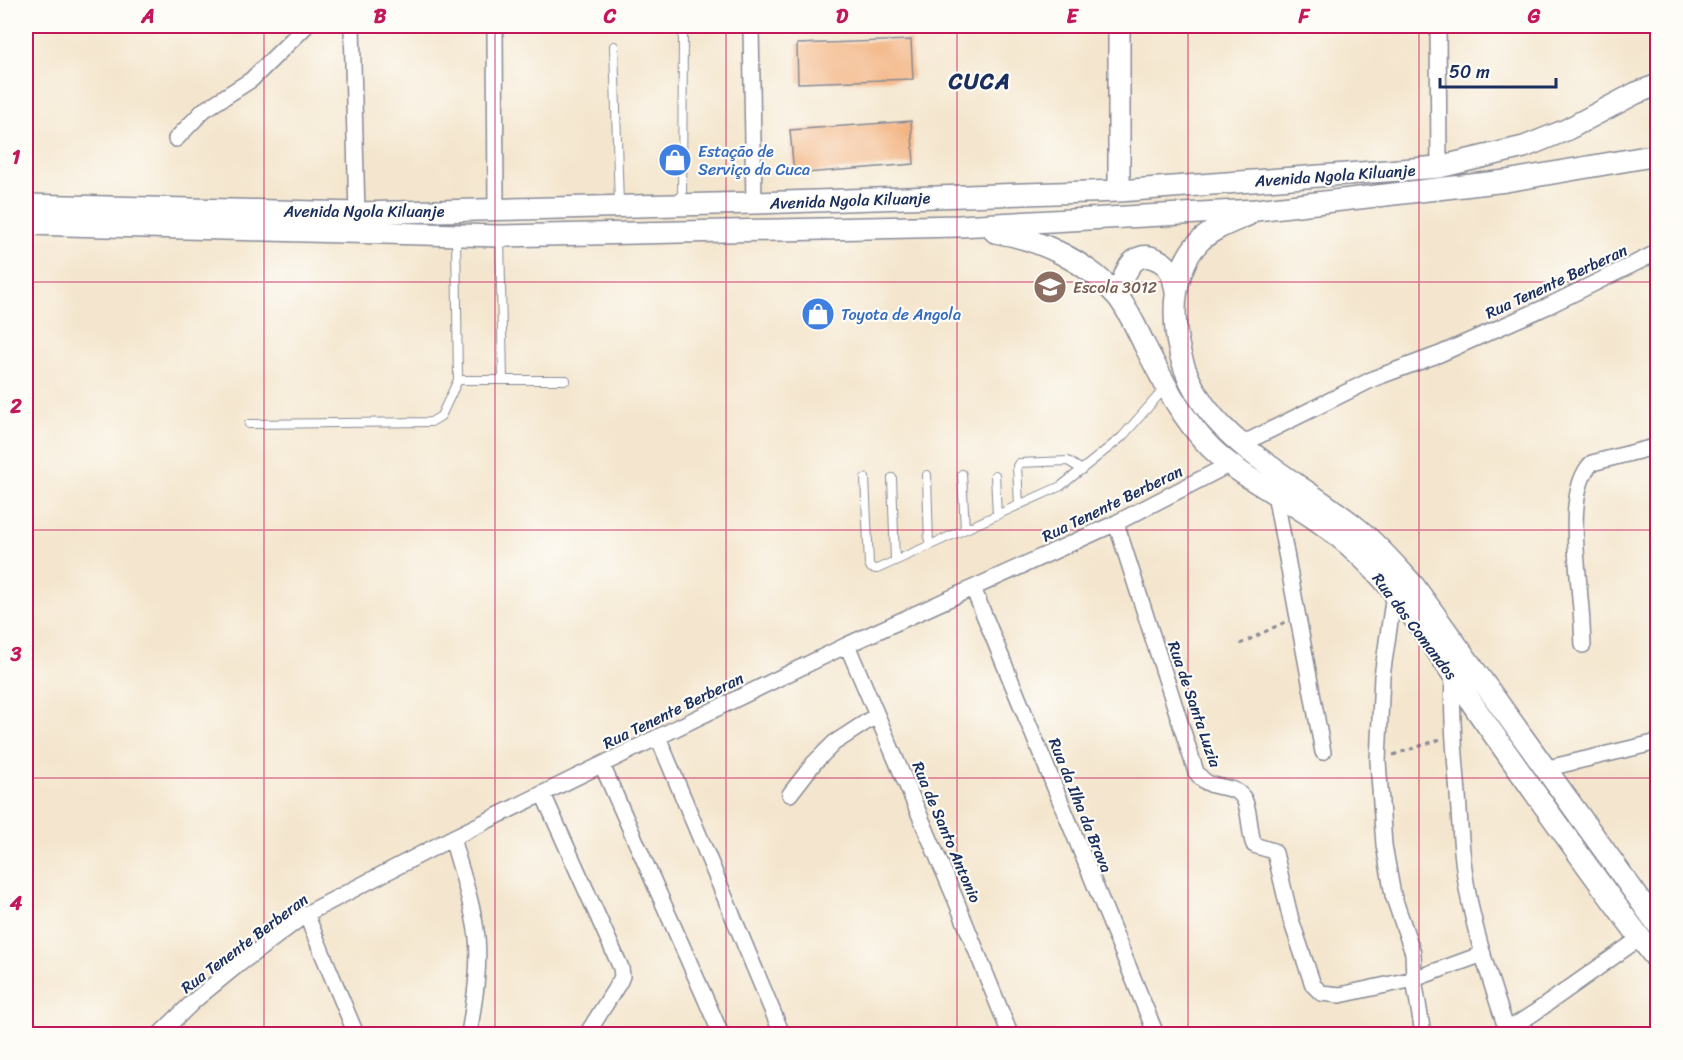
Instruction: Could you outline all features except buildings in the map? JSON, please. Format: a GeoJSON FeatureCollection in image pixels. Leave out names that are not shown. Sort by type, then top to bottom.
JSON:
{"type":"FeatureCollection","features":[{"type":"Feature","properties":{"kind":"main road"},"geometry":{"type":"LineString","coordinates":[[1119,26],[1119,191]]}},
{"type":"Feature","properties":{"kind":"main road","name":"Avenida Ngola Kiluanje"},"geometry":{"type":"LineString","coordinates":[[26,205],[357,213],[1119,191],[1439,167],[1524,147],[1566,130],[1636,93],[1658,85]]}},
{"type":"Feature","properties":{"kind":"main road"},"geometry":{"type":"LineString","coordinates":[[1636,93],[1658,93]]}},
{"type":"Feature","properties":{"kind":"main road","name":"Avenida Ngola Kiluanje"},"geometry":{"type":"LineString","coordinates":[[26,224],[500,236],[959,226],[1256,210],[1506,180],[1656,155]]}},
{"type":"Feature","properties":{"kind":"main road"},"geometry":{"type":"LineString","coordinates":[[1176,292],[1188,255],[1200,240],[1256,210]]}},
{"type":"Feature","properties":{"kind":"main road","name":"Rua dos Comandos"},"geometry":{"type":"LineString","coordinates":[[959,226],[1014,235],[1050,248],[1088,270],[1119,298],[1166,387],[1210,447],[1230,464],[1315,519],[1344,542],[1382,578],[1658,961]]}},
{"type":"Feature","properties":{"kind":"main road"},"geometry":{"type":"LineString","coordinates":[[1119,298],[1125,273],[1130,264],[1141,257],[1149,257],[1165,264],[1171,272],[1176,292]]}},
{"type":"Feature","properties":{"kind":"main road","name":"Rua dos Comandos"},"geometry":{"type":"LineString","coordinates":[[1176,292],[1175,331],[1180,357],[1188,380],[1205,407],[1240,445],[1357,528],[1384,552],[1414,586],[1658,925]]}},
{"type":"Feature","properties":{"kind":"street"},"geometry":{"type":"LineString","coordinates":[[176,139],[204,110],[251,80],[306,26]]}},
{"type":"Feature","properties":{"kind":"street"},"geometry":{"type":"LineString","coordinates":[[352,26],[357,213]]}},
{"type":"Feature","properties":{"kind":"street"},"geometry":{"type":"LineString","coordinates":[[495,26],[496,210]]}},
{"type":"Feature","properties":{"kind":"street"},"geometry":{"type":"LineString","coordinates":[[751,26],[754,203]]}},
{"type":"Feature","properties":{"kind":"street"},"geometry":{"type":"LineString","coordinates":[[1438,26],[1439,167]]}},
{"type":"Feature","properties":{"kind":"street","name":"Rua Tenente Berberan"},"geometry":{"type":"LineString","coordinates":[[1240,445],[1375,378],[1440,354],[1548,306],[1658,252]]}},
{"type":"Feature","properties":{"kind":"street"},"geometry":{"type":"LineString","coordinates":[[1583,645],[1575,532],[1579,485],[1592,463],[1658,446]]}},
{"type":"Feature","properties":{"kind":"street","name":"Rua Tenente Berberan"},"geometry":{"type":"LineString","coordinates":[[160,1035],[195,1000],[306,914],[452,838],[658,737],[847,645],[1116,523],[1230,464]]}},
{"type":"Feature","properties":{"kind":"street"},"geometry":{"type":"LineString","coordinates":[[1275,494],[1323,752]]}},
{"type":"Feature","properties":{"kind":"street","name":"Rua de Santa Luzia"},"geometry":{"type":"LineString","coordinates":[[1116,523],[1196,772],[1203,781],[1211,785],[1233,789],[1240,793],[1245,802],[1254,844],[1275,853],[1291,920],[1313,985],[1320,993],[1340,995],[1414,979]]}},
{"type":"Feature","properties":{"kind":"street","name":"Rua da Ilha da Brava"},"geometry":{"type":"LineString","coordinates":[[973,588],[1156,1035]]}},
{"type":"Feature","properties":{"kind":"street"},"geometry":{"type":"LineString","coordinates":[[1394,594],[1382,676],[1378,761],[1384,845],[1393,895],[1413,953],[1414,979],[1423,1035]]}},
{"type":"Feature","properties":{"kind":"street","name":"Rua de Santo Antonio"},"geometry":{"type":"LineString","coordinates":[[847,645],[955,898],[1010,1035]]}},
{"type":"Feature","properties":{"kind":"street"},"geometry":{"type":"LineString","coordinates":[[1453,675],[1453,735],[1468,897],[1504,1033],[1640,938]]}},
{"type":"Feature","properties":{"kind":"street"},"geometry":{"type":"LineString","coordinates":[[790,794],[814,763],[834,743],[877,715]]}},
{"type":"Feature","properties":{"kind":"street"},"geometry":{"type":"LineString","coordinates":[[658,737],[782,1035]]}},
{"type":"Feature","properties":{"kind":"street"},"geometry":{"type":"LineString","coordinates":[[1544,769],[1658,742]]}},
{"type":"Feature","properties":{"kind":"street"},"geometry":{"type":"LineString","coordinates":[[602,765],[721,1035]]}},
{"type":"Feature","properties":{"kind":"street"},"geometry":{"type":"LineString","coordinates":[[543,794],[621,968],[620,981],[587,1035]]}},
{"type":"Feature","properties":{"kind":"street"},"geometry":{"type":"LineString","coordinates":[[452,838],[474,915],[477,939],[477,961],[469,1035]]}},
{"type":"Feature","properties":{"kind":"street"},"geometry":{"type":"LineString","coordinates":[[306,914],[356,1035]]}},
{"type":"Feature","properties":{"kind":"street"},"geometry":{"type":"LineString","coordinates":[[1414,979],[1483,954]]}},
{"type":"Feature","properties":{"kind":"lane"},"geometry":{"type":"LineString","coordinates":[[682,205],[683,31]]}},
{"type":"Feature","properties":{"kind":"lane"},"geometry":{"type":"LineString","coordinates":[[614,46],[619,207]]}},
{"type":"Feature","properties":{"kind":"lane"},"geometry":{"type":"LineString","coordinates":[[249,424],[431,422],[441,416],[458,380],[456,234]]}},
{"type":"Feature","properties":{"kind":"lane"},"geometry":{"type":"LineString","coordinates":[[500,236],[503,379]]}},
{"type":"Feature","properties":{"kind":"lane"},"geometry":{"type":"LineString","coordinates":[[458,380],[566,380]]}},
{"type":"Feature","properties":{"kind":"lane"},"geometry":{"type":"LineString","coordinates":[[865,478],[869,564],[871,568],[878,569],[1061,486],[1122,437],[1166,387]]}},
{"type":"Feature","properties":{"kind":"lane"},"geometry":{"type":"LineString","coordinates":[[1019,505],[1017,466],[1019,463],[1068,461],[1082,470]]}},
{"type":"Feature","properties":{"kind":"lane"},"geometry":{"type":"LineString","coordinates":[[962,474],[965,529]]}},
{"type":"Feature","properties":{"kind":"lane"},"geometry":{"type":"LineString","coordinates":[[927,475],[929,546]]}},
{"type":"Feature","properties":{"kind":"lane"},"geometry":{"type":"LineString","coordinates":[[995,475],[997,515]]}},
{"type":"Feature","properties":{"kind":"lane"},"geometry":{"type":"LineString","coordinates":[[892,478],[895,561]]}},
{"type":"Feature","properties":{"kind":"path"},"geometry":{"type":"LineString","coordinates":[[1240,644],[1297,616]]}},
{"type":"Feature","properties":{"kind":"path"},"geometry":{"type":"LineString","coordinates":[[1378,761],[1453,735]]}},
{"type":"Feature","properties":{"kind":"place","name":"Estação de Serviço da Cuca"},"geometry":{"type":"Point","coordinates":[675,160]}},
{"type":"Feature","properties":{"kind":"place","name":"Escola 3012"},"geometry":{"type":"Point","coordinates":[1050,287]}},
{"type":"Feature","properties":{"kind":"place","name":"Toyota de Angola"},"geometry":{"type":"Point","coordinates":[818,314]}},
{"type":"Feature","properties":{"kind":"district","name":"CUCA"},"geometry":{"type":"Point","coordinates":[980,81]}}]}
